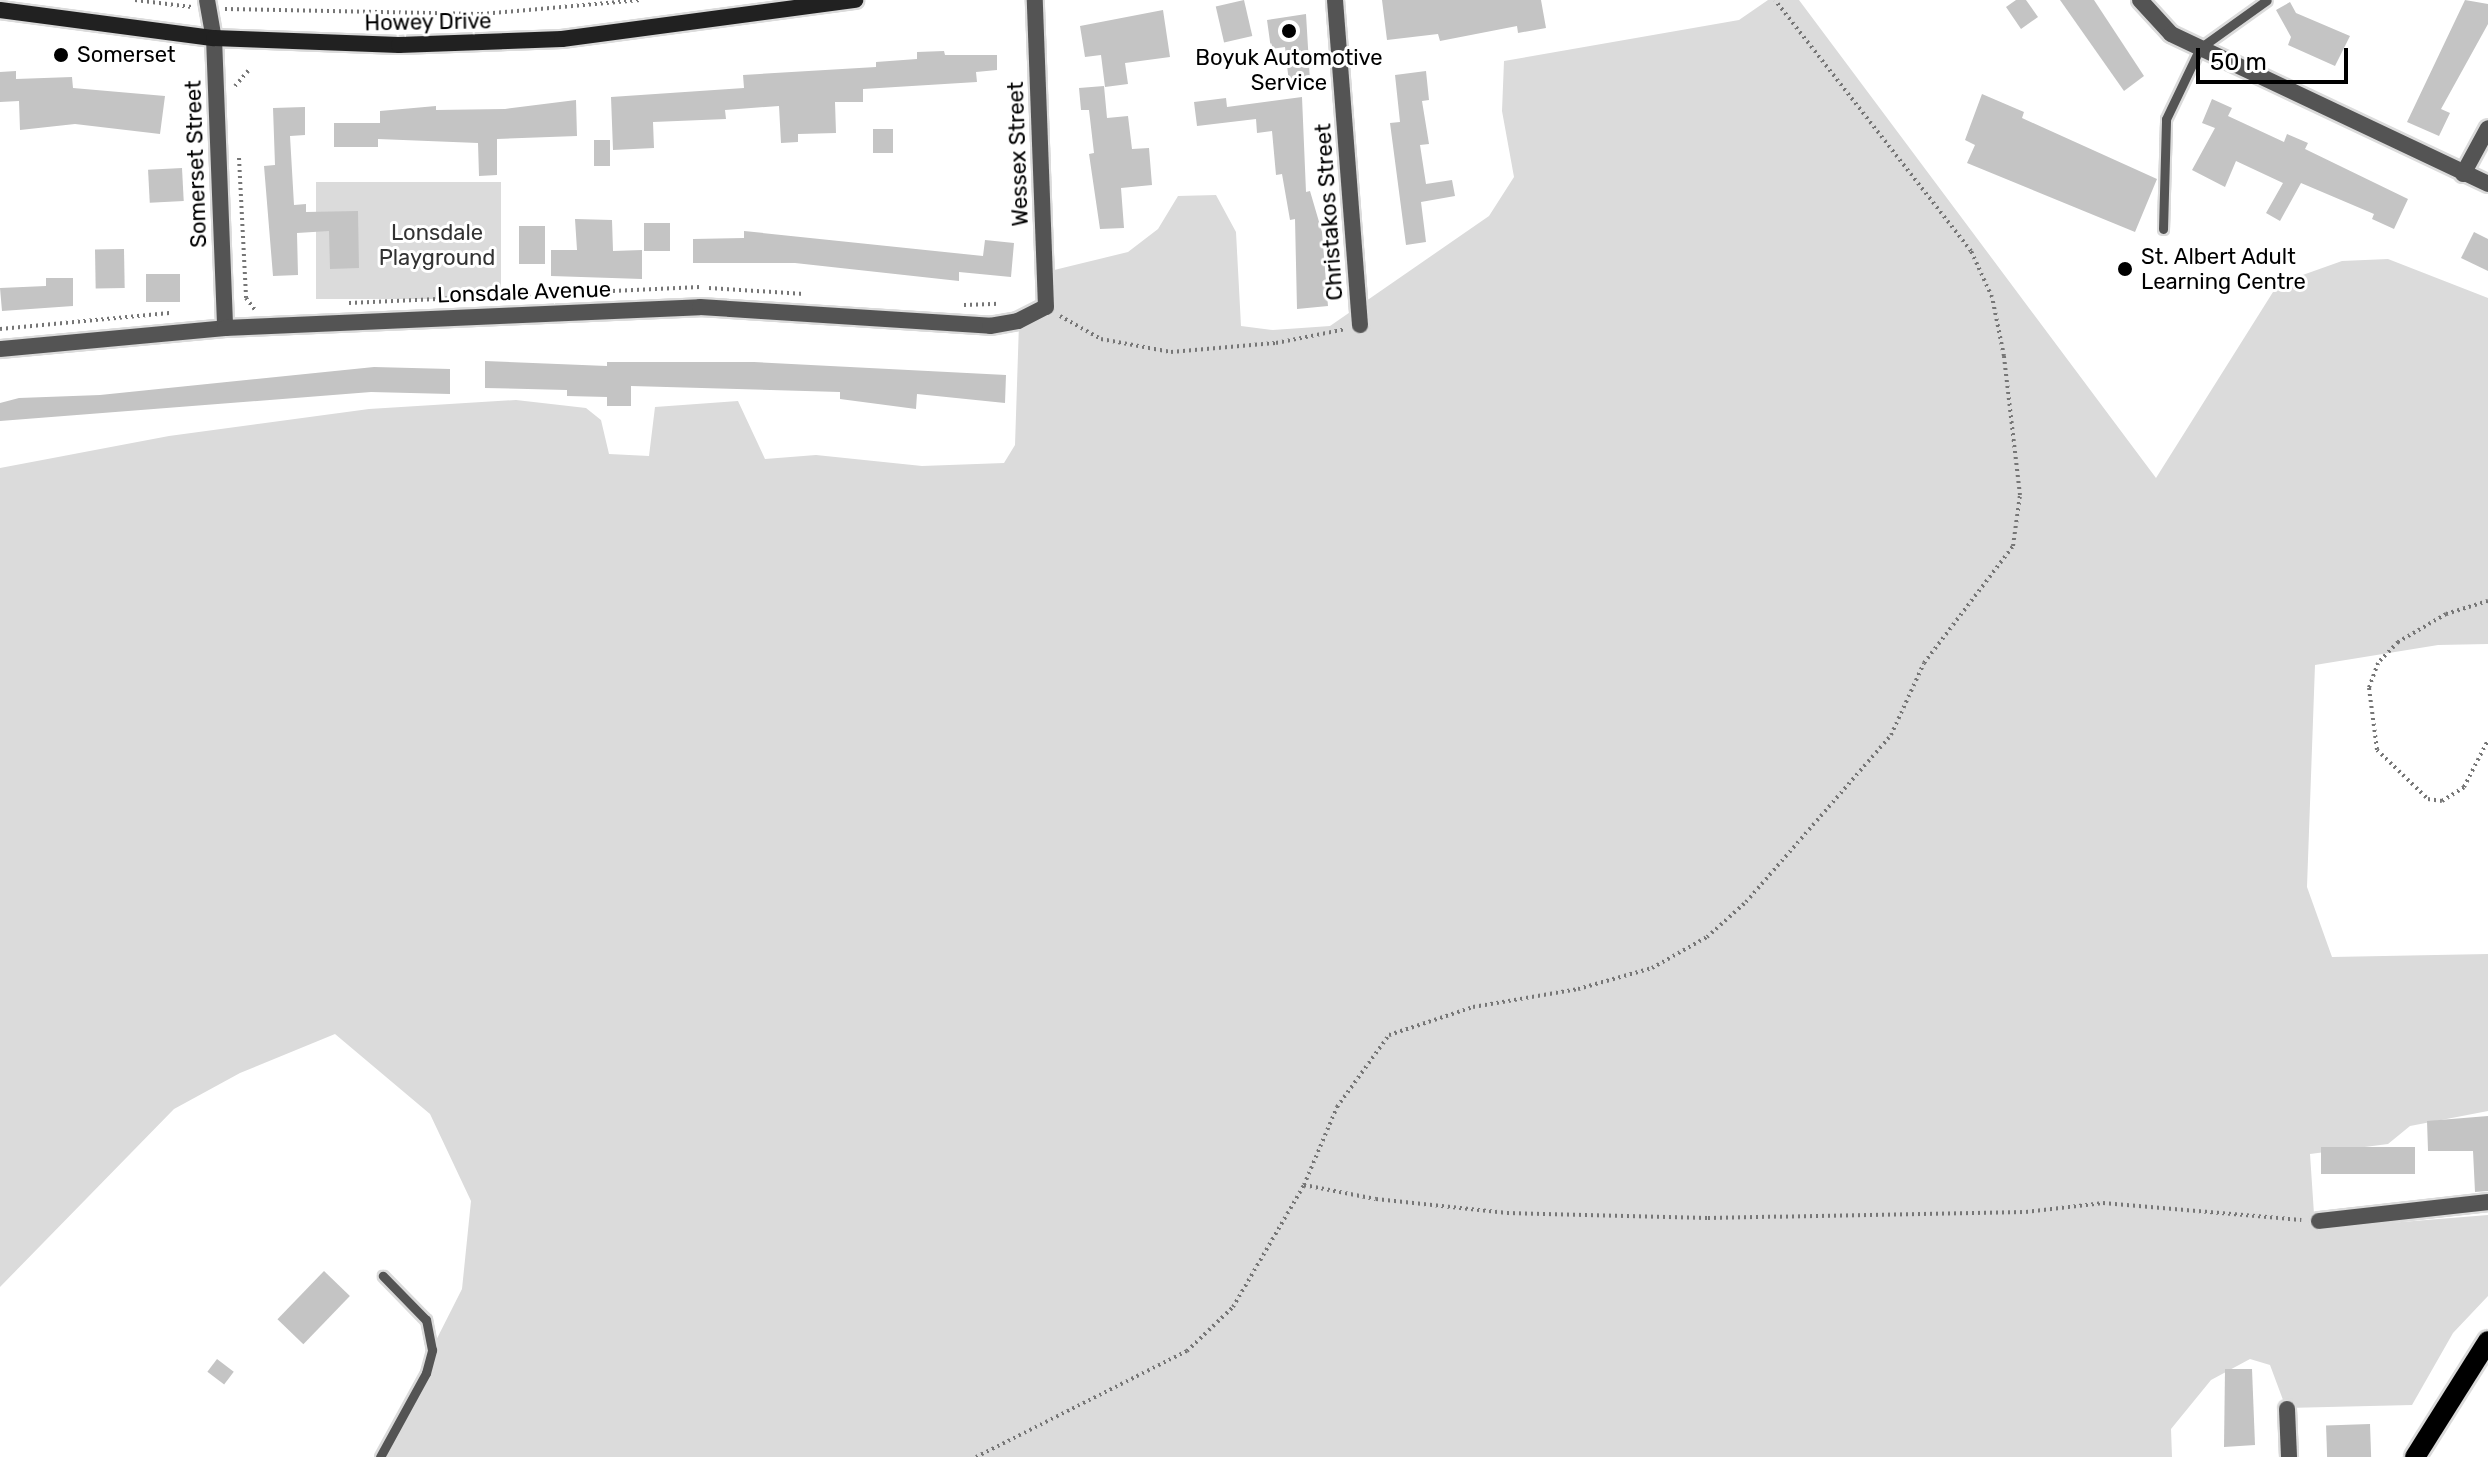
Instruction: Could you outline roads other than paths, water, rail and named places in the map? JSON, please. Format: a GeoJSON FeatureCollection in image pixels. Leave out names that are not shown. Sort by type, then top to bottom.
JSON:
{"type":"FeatureCollection","features":[{"type":"Feature","properties":{"kind":"main road","name":"Howey Drive"},"geometry":{"type":"LineString","coordinates":[[0,10],[214,38],[352,45],[511,43],[855,0]]}},
{"type":"Feature","properties":{"kind":"main road"},"geometry":{"type":"LineString","coordinates":[[2415,1457],[2478,1369],[2488,1341]]}},
{"type":"Feature","properties":{"kind":"street","name":"Wessex Street"},"geometry":{"type":"LineString","coordinates":[[1035,0],[1046,307]]}},
{"type":"Feature","properties":{"kind":"street","name":"Christakos Street"},"geometry":{"type":"LineString","coordinates":[[1335,0],[1360,325]]}},
{"type":"Feature","properties":{"kind":"street"},"geometry":{"type":"LineString","coordinates":[[2140,0],[2171,34],[2488,184]]}},
{"type":"Feature","properties":{"kind":"street","name":"Somerset Street"},"geometry":{"type":"LineString","coordinates":[[208,4],[214,38],[225,328]]}},
{"type":"Feature","properties":{"kind":"street"},"geometry":{"type":"LineString","coordinates":[[2463,174],[2488,128]]}},
{"type":"Feature","properties":{"kind":"street","name":"Lonsdale Avenue"},"geometry":{"type":"LineString","coordinates":[[0,349],[225,328],[700,307],[990,326],[1018,321],[1046,307]]}},
{"type":"Feature","properties":{"kind":"street"},"geometry":{"type":"LineString","coordinates":[[2319,1221],[2488,1202]]}},
{"type":"Feature","properties":{"kind":"street"},"geometry":{"type":"LineString","coordinates":[[2287,1409],[2289,1457]]}},
{"type":"Feature","properties":{"kind":"lane"},"geometry":{"type":"LineString","coordinates":[[2163,229],[2166,119],[2200,48],[2267,0]]}},
{"type":"Feature","properties":{"kind":"lane"},"geometry":{"type":"LineString","coordinates":[[380,1457],[426,1373],[432,1350],[426,1320],[383,1276]]}},
{"type":"Feature","properties":{"kind":"place","name":"Boyuk Automotive Service"},"geometry":{"type":"Point","coordinates":[1289,31]}},
{"type":"Feature","properties":{"kind":"place","name":"Somerset"},"geometry":{"type":"Point","coordinates":[61,55]}},
{"type":"Feature","properties":{"kind":"place","name":"St. Albert Adult Learning Centre"},"geometry":{"type":"Point","coordinates":[2125,269]}},
{"type":"Feature","properties":{"kind":"park label","name":"Lonsdale Playground"},"geometry":{"type":"Point","coordinates":[437,244]}}]}
